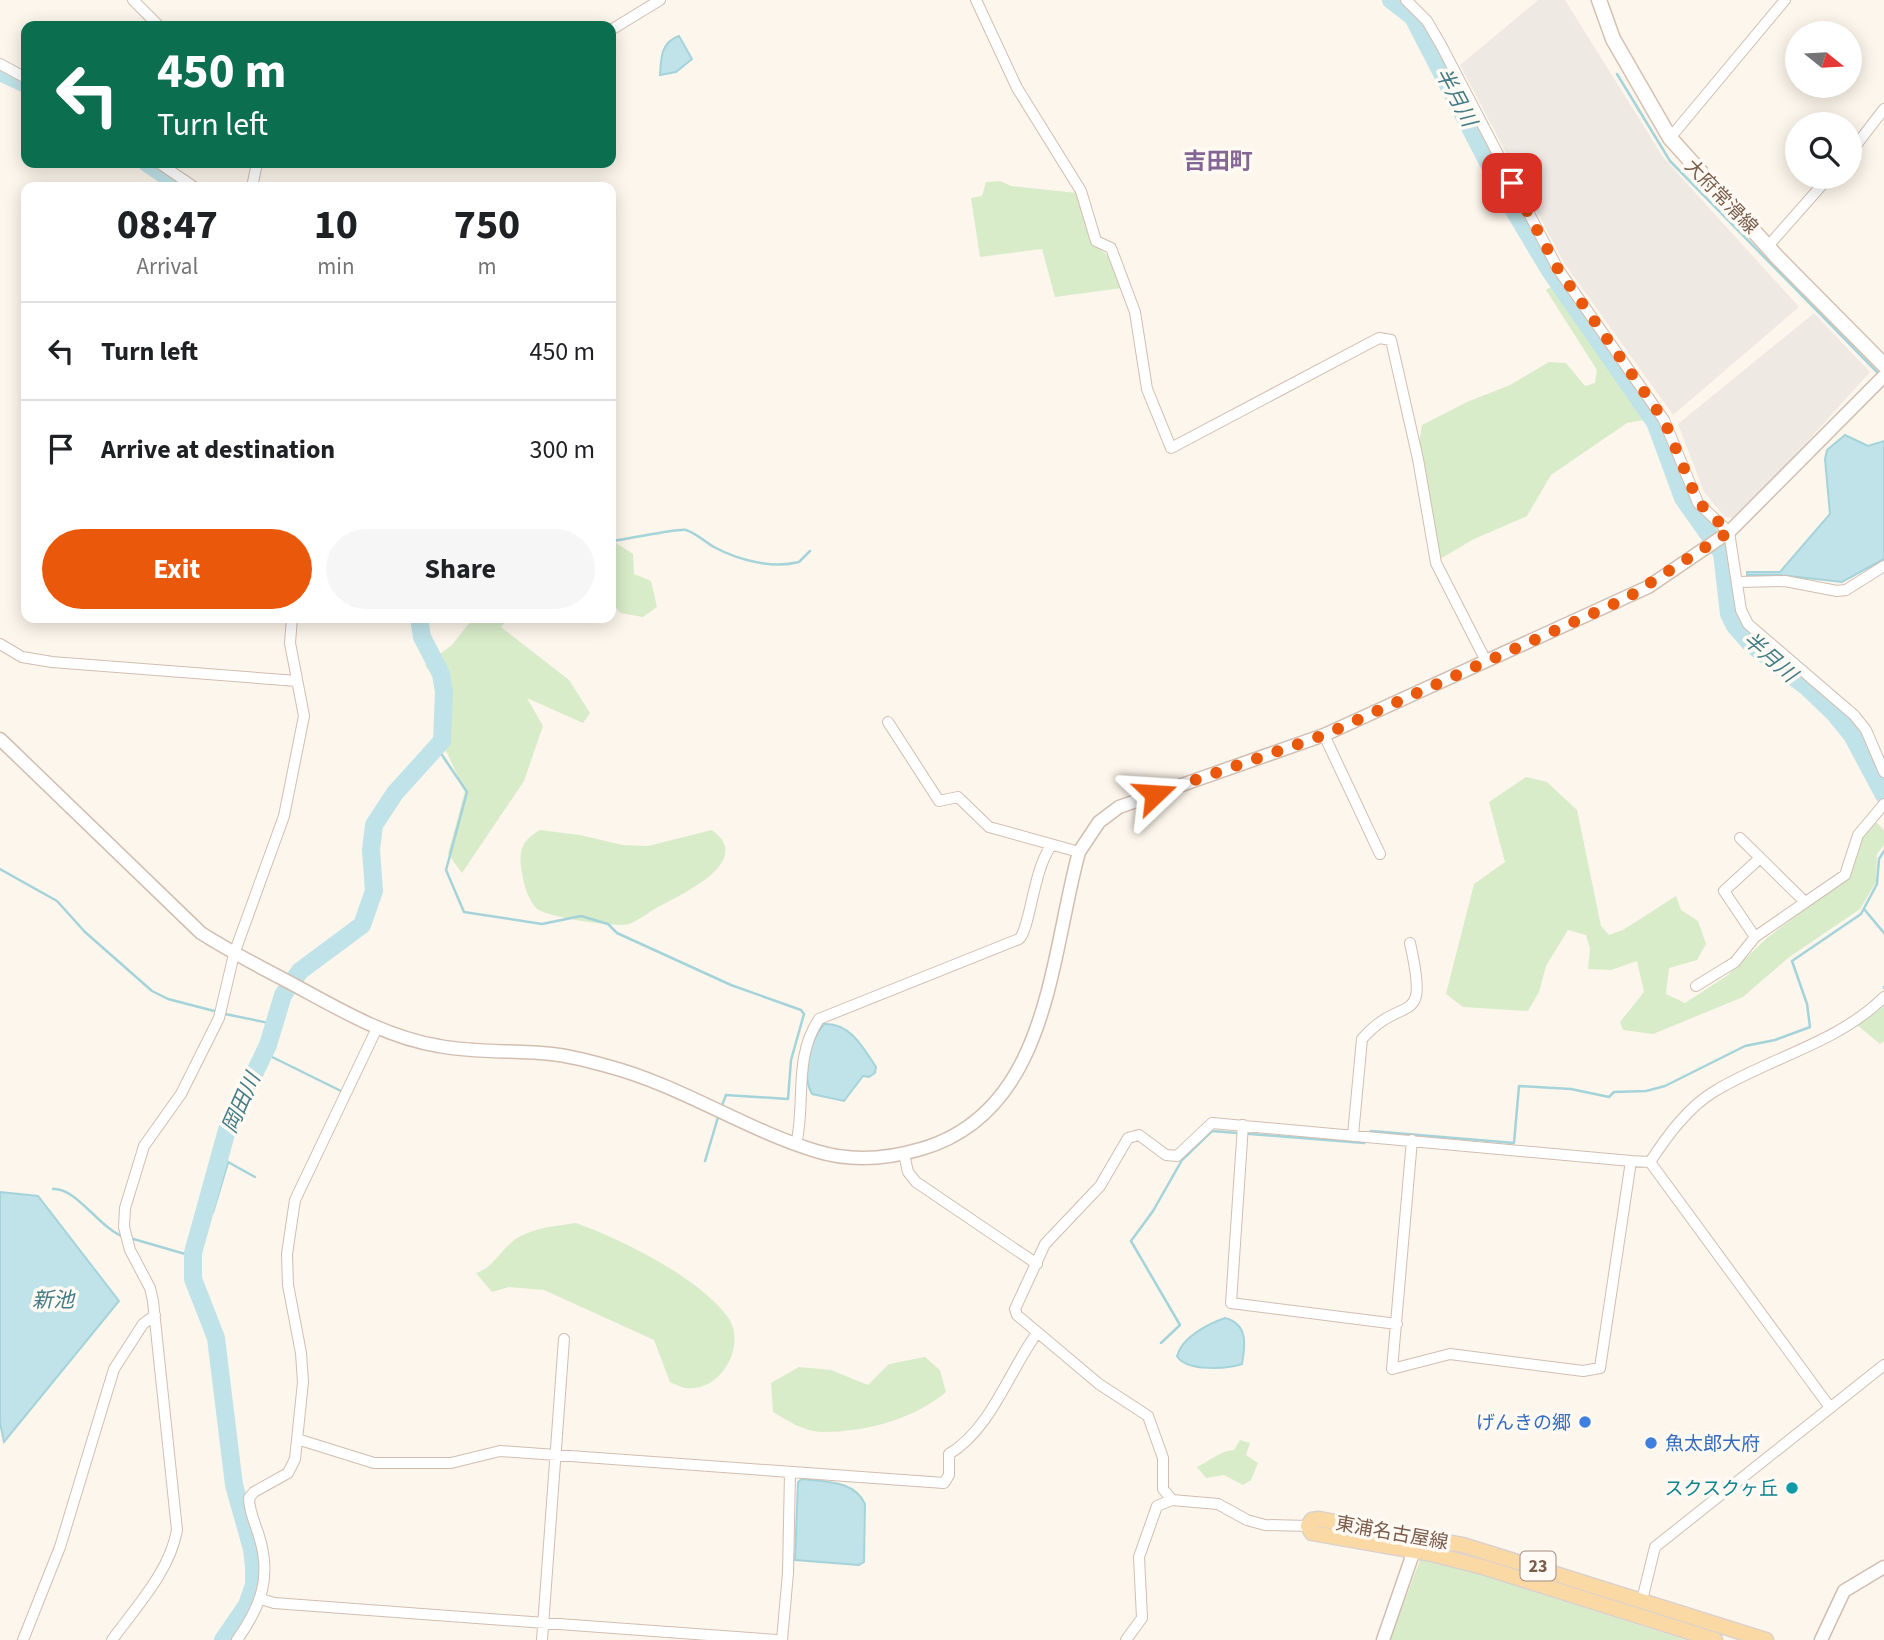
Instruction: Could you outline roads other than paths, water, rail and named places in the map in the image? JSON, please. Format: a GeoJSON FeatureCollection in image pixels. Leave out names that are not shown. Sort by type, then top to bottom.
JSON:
{"type":"FeatureCollection","features":[{"type":"Feature","properties":{"kind":"main road","name":"大府常滑線"},"geometry":{"type":"LineString","coordinates":[[1599,0],[1613,39],[1670,138],[1884,365]]}},
{"type":"Feature","properties":{"kind":"main road","name":"東浦名古屋線"},"geometry":{"type":"LineString","coordinates":[[1715,1640],[1525,1579],[1414,1550],[1312,1533],[1308,1526],[1312,1520],[1319,1519],[1419,1535],[1512,1559],[1766,1640]]}},
{"type":"Feature","properties":{"kind":"street"},"geometry":{"type":"LineString","coordinates":[[133,0],[154,21]]}},
{"type":"Feature","properties":{"kind":"street"},"geometry":{"type":"LineString","coordinates":[[616,27],[660,0]]}},
{"type":"Feature","properties":{"kind":"street"},"geometry":{"type":"LineString","coordinates":[[976,0],[1017,88],[1081,191],[1096,241],[1111,248],[1135,312],[1147,389],[1171,448],[1379,338],[1391,340],[1418,459],[1431,546],[1441,576],[1486,661]]}},
{"type":"Feature","properties":{"kind":"street"},"geometry":{"type":"LineString","coordinates":[[1670,138],[1785,0]]}},
{"type":"Feature","properties":{"kind":"street"},"geometry":{"type":"LineString","coordinates":[[1411,1],[1427,21],[1441,46],[1558,269],[1664,420],[1698,502],[1725,534],[1739,582],[1741,610],[1748,624],[1854,715],[1866,730],[1884,772]]}},
{"type":"Feature","properties":{"kind":"street"},"geometry":{"type":"LineString","coordinates":[[0,64],[21,75]]}},
{"type":"Feature","properties":{"kind":"street"},"geometry":{"type":"LineString","coordinates":[[1862,137],[1884,109]]}},
{"type":"Feature","properties":{"kind":"street"},"geometry":{"type":"LineString","coordinates":[[166,168],[187,182]]}},
{"type":"Feature","properties":{"kind":"street"},"geometry":{"type":"LineString","coordinates":[[1769,245],[1818,189]]}},
{"type":"Feature","properties":{"kind":"street"},"geometry":{"type":"LineString","coordinates":[[0,739],[184,919],[234,954],[377,1028],[441,1047],[552,1054],[613,1068],[796,1144],[845,1157],[904,1154],[957,1133],[987,1110],[1018,1072],[1040,1021],[1079,852],[1099,822],[1119,807],[1324,735],[1637,593],[1725,534],[1884,376]]}},
{"type":"Feature","properties":{"kind":"street"},"geometry":{"type":"LineString","coordinates":[[1739,582],[1785,581],[1837,591],[1846,590],[1884,566]]}},
{"type":"Feature","properties":{"kind":"street"},"geometry":{"type":"LineString","coordinates":[[112,1640],[163,1569],[174,1546],[177,1530],[155,1315],[150,1288],[130,1250],[124,1227],[125,1209],[144,1146],[181,1094],[219,1018],[234,954],[284,816],[304,716],[290,643],[292,623]]}},
{"type":"Feature","properties":{"kind":"street"},"geometry":{"type":"LineString","coordinates":[[0,643],[22,657],[52,662],[297,681]]}},
{"type":"Feature","properties":{"kind":"street"},"geometry":{"type":"LineString","coordinates":[[888,722],[939,801],[958,797],[989,827],[1079,852]]}},
{"type":"Feature","properties":{"kind":"street"},"geometry":{"type":"LineString","coordinates":[[1324,735],[1360,806],[1380,854]]}},
{"type":"Feature","properties":{"kind":"street"},"geometry":{"type":"LineString","coordinates":[[1696,985],[1735,962],[1755,937],[1845,875],[1857,835],[1882,806]]}},
{"type":"Feature","properties":{"kind":"street"},"geometry":{"type":"LineString","coordinates":[[1740,838],[1804,901]]}},
{"type":"Feature","properties":{"kind":"street"},"geometry":{"type":"LineString","coordinates":[[796,1144],[801,1120],[801,1070],[813,1028],[819,1019],[1019,939],[1026,929],[1040,863],[1051,846]]}},
{"type":"Feature","properties":{"kind":"street"},"geometry":{"type":"LineString","coordinates":[[1755,937],[1724,891],[1760,858]]}},
{"type":"Feature","properties":{"kind":"street"},"geometry":{"type":"LineString","coordinates":[[1353,1135],[1362,1039],[1373,1028],[1411,1006],[1419,991],[1410,943]]}},
{"type":"Feature","properties":{"kind":"street"},"geometry":{"type":"LineString","coordinates":[[1650,1162],[1679,1123],[1714,1091],[1821,1040],[1884,997]]}},
{"type":"Feature","properties":{"kind":"street"},"geometry":{"type":"LineString","coordinates":[[237,1640],[261,1599],[265,1562],[249,1498],[254,1492],[288,1473],[295,1459],[303,1382],[301,1353],[288,1285],[291,1216],[302,1180],[377,1028]]}},
{"type":"Feature","properties":{"kind":"street"},"geometry":{"type":"LineString","coordinates":[[1172,1500],[1163,1489],[1163,1458],[1148,1416],[1099,1384],[1037,1333],[1017,1315],[1015,1309],[1045,1244],[1100,1186],[1133,1134],[1172,1156],[1177,1156],[1212,1123],[1650,1162]]}},
{"type":"Feature","properties":{"kind":"street"},"geometry":{"type":"LineString","coordinates":[[1243,1125],[1231,1303],[1397,1324]]}},
{"type":"Feature","properties":{"kind":"street"},"geometry":{"type":"LineString","coordinates":[[1412,1140],[1399,1264],[1392,1369],[1450,1354],[1583,1371],[1600,1368],[1631,1161]]}},
{"type":"Feature","properties":{"kind":"street"},"geometry":{"type":"LineString","coordinates":[[904,1154],[912,1178],[1037,1264]]}},
{"type":"Feature","properties":{"kind":"street"},"geometry":{"type":"LineString","coordinates":[[1650,1162],[1829,1406]]}},
{"type":"Feature","properties":{"kind":"street"},"geometry":{"type":"LineString","coordinates":[[23,1640],[60,1547],[114,1369],[144,1324],[155,1315]]}},
{"type":"Feature","properties":{"kind":"street"},"geometry":{"type":"LineString","coordinates":[[297,1439],[374,1463],[451,1463],[500,1451],[946,1482],[949,1475],[948,1454],[971,1436],[985,1418],[1018,1358],[1037,1333]]}},
{"type":"Feature","properties":{"kind":"street"},"geometry":{"type":"LineString","coordinates":[[541,1640],[564,1339]]}},
{"type":"Feature","properties":{"kind":"street"},"geometry":{"type":"LineString","coordinates":[[1642,1600],[1655,1546],[1884,1365]]}},
{"type":"Feature","properties":{"kind":"street"},"geometry":{"type":"LineString","coordinates":[[782,1640],[788,1573],[790,1472]]}},
{"type":"Feature","properties":{"kind":"street"},"geometry":{"type":"LineString","coordinates":[[1126,1640],[1142,1618],[1139,1557],[1157,1506],[1172,1500],[1218,1504],[1247,1520],[1265,1525],[1308,1526]]}},
{"type":"Feature","properties":{"kind":"street"},"geometry":{"type":"LineString","coordinates":[[1383,1640],[1419,1535]]}},
{"type":"Feature","properties":{"kind":"street"},"geometry":{"type":"LineString","coordinates":[[1821,1640],[1844,1591],[1884,1567]]}},
{"type":"Feature","properties":{"kind":"street"},"geometry":{"type":"LineString","coordinates":[[261,1599],[274,1603],[776,1640]]}},
{"type":"Feature","properties":{"kind":"water"},"geometry":{"type":"Polygon","coordinates":[[[679,36],[692,59],[676,72],[660,75],[665,46],[679,36]]]}},
{"type":"Feature","properties":{"kind":"water"},"geometry":{"type":"Polygon","coordinates":[[[1845,435],[1868,446],[1884,441],[1884,559],[1842,582],[1780,575],[1747,575],[1747,572],[1780,572],[1830,514],[1825,459],[1827,450],[1845,435]]]}},
{"type":"Feature","properties":{"kind":"water"},"geometry":{"type":"Polygon","coordinates":[[[824,1024],[841,1027],[849,1032],[876,1067],[875,1073],[869,1077],[863,1076],[844,1101],[812,1094],[809,1086],[807,1068],[811,1048],[824,1024]]]}},
{"type":"Feature","properties":{"kind":"water","name":"新池"},"geometry":{"type":"Polygon","coordinates":[[[0,1192],[38,1196],[119,1301],[4,1442],[0,1423],[0,1192]]]}},
{"type":"Feature","properties":{"kind":"water"},"geometry":{"type":"Polygon","coordinates":[[[1225,1318],[1233,1321],[1242,1331],[1242,1364],[1217,1368],[1198,1367],[1189,1365],[1177,1356],[1190,1337],[1225,1318]]]}},
{"type":"Feature","properties":{"kind":"water"},"geometry":{"type":"Polygon","coordinates":[[[802,1479],[846,1486],[860,1496],[865,1504],[864,1562],[859,1565],[795,1560],[798,1482],[802,1479]]]}},
{"type":"Feature","properties":{"kind":"waterway","name":"半月川"},"geometry":{"type":"LineString","coordinates":[[1391,0],[1413,17],[1506,197],[1549,269],[1655,422],[1683,498],[1722,553],[1729,614],[1735,626],[1751,644],[1808,688],[1834,713],[1852,735],[1884,795]]}},
{"type":"Feature","properties":{"kind":"waterway","name":"岡田川"},"geometry":{"type":"LineString","coordinates":[[0,72],[21,82]]}},
{"type":"Feature","properties":{"kind":"waterway"},"geometry":{"type":"LineString","coordinates":[[1617,74],[1670,161],[1880,375]]}},
{"type":"Feature","properties":{"kind":"waterway","name":"岡田川"},"geometry":{"type":"LineString","coordinates":[[154,168],[175,182]]}},
{"type":"Feature","properties":{"kind":"waterway"},"geometry":{"type":"LineString","coordinates":[[616,540],[686,530],[734,556],[767,564],[799,562],[810,551]]}},
{"type":"Feature","properties":{"kind":"waterway","name":"岡田川"},"geometry":{"type":"LineString","coordinates":[[223,1640],[247,1605],[254,1585],[254,1567],[252,1549],[234,1485],[216,1338],[193,1279],[193,1253],[227,1130],[268,1045],[283,995],[300,971],[362,925],[374,891],[371,850],[374,825],[395,793],[442,741],[444,692],[441,674],[422,637],[420,623]]}},
{"type":"Feature","properties":{"kind":"waterway"},"geometry":{"type":"LineString","coordinates":[[438,749],[467,792],[446,870],[464,912],[542,924],[581,916],[608,924],[617,933],[731,985],[801,1010],[804,1014],[791,1060],[788,1099],[726,1095],[721,1108]]}},
{"type":"Feature","properties":{"kind":"waterway"},"geometry":{"type":"LineString","coordinates":[[1369,1134],[1371,1131],[1514,1143],[1519,1086],[1571,1089],[1609,1097],[1614,1092],[1646,1091],[1665,1086],[1745,1046],[1775,1040],[1810,1027],[1807,1004],[1792,961],[1861,914],[1877,884],[1879,859],[1884,851]]}},
{"type":"Feature","properties":{"kind":"waterway"},"geometry":{"type":"LineString","coordinates":[[0,869],[57,901],[85,932],[152,991],[168,999],[218,1012]]}},
{"type":"Feature","properties":{"kind":"waterway"},"geometry":{"type":"LineString","coordinates":[[1864,909],[1884,933]]}},
{"type":"Feature","properties":{"kind":"waterway"},"geometry":{"type":"LineString","coordinates":[[225,1014],[274,1024]]}},
{"type":"Feature","properties":{"kind":"waterway"},"geometry":{"type":"LineString","coordinates":[[264,1053],[341,1091]]}},
{"type":"Feature","properties":{"kind":"waterway"},"geometry":{"type":"LineString","coordinates":[[705,1161],[719,1114]]}},
{"type":"Feature","properties":{"kind":"waterway"},"geometry":{"type":"LineString","coordinates":[[1161,1343],[1180,1325],[1131,1241],[1153,1211],[1182,1160],[1212,1131],[1364,1143],[1365,1140]]}},
{"type":"Feature","properties":{"kind":"waterway"},"geometry":{"type":"LineString","coordinates":[[203,1209],[213,1212],[228,1162],[255,1177]]}},
{"type":"Feature","properties":{"kind":"waterway"},"geometry":{"type":"LineString","coordinates":[[53,1189],[62,1190],[79,1201],[106,1226],[124,1237]]}},
{"type":"Feature","properties":{"kind":"waterway"},"geometry":{"type":"LineString","coordinates":[[130,1238],[192,1256]]}},
{"type":"Feature","properties":{"kind":"place","name":"げんきの郷"},"geometry":{"type":"Point","coordinates":[1585,1422]}},
{"type":"Feature","properties":{"kind":"place","name":"魚太郎大府"},"geometry":{"type":"Point","coordinates":[1651,1443]}},
{"type":"Feature","properties":{"kind":"place","name":"スクスクヶ丘"},"geometry":{"type":"Point","coordinates":[1792,1488]}},
{"type":"Feature","properties":{"kind":"district","name":"吉田町"},"geometry":{"type":"Point","coordinates":[1218,161]}}]}
